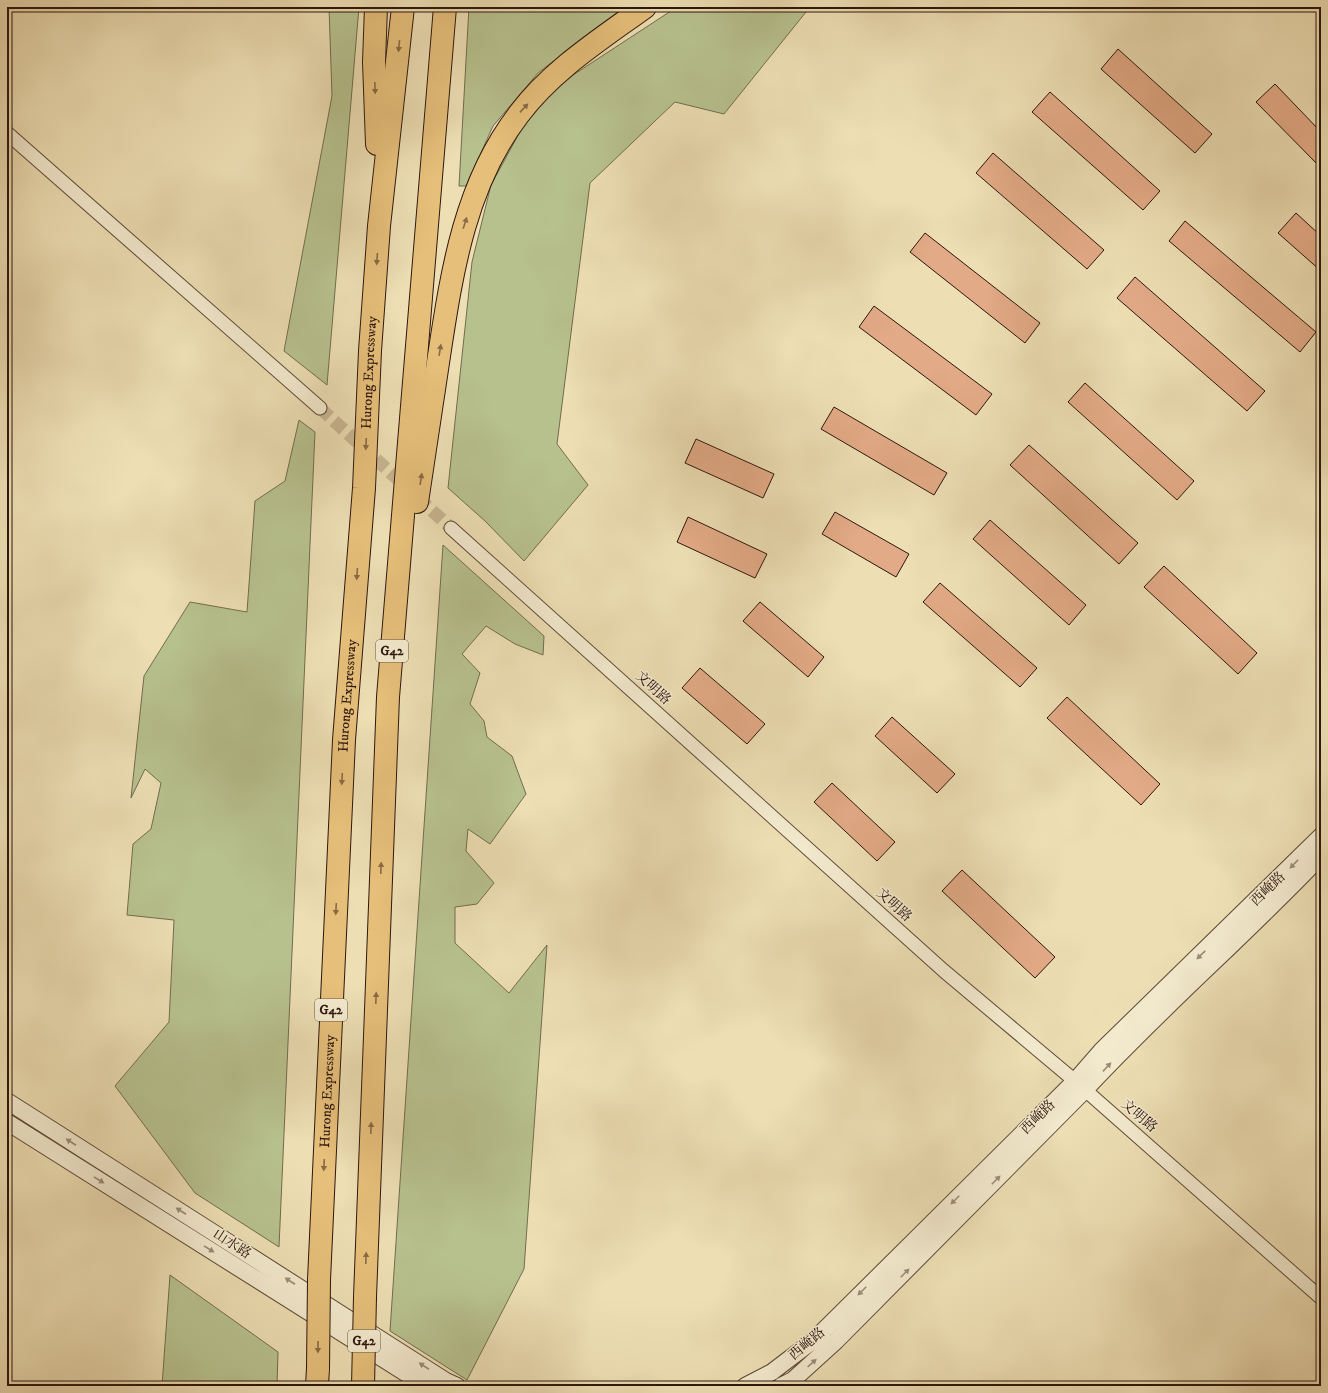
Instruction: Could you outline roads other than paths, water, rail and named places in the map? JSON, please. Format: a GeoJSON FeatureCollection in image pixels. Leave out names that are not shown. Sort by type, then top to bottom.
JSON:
{"type":"FeatureCollection","features":[{"type":"Feature","properties":{"kind":"highway"},"geometry":{"type":"LineString","coordinates":[[376,7],[374,62],[379,226]]}},
{"type":"Feature","properties":{"kind":"highway","name":"Hurong Expressway"},"geometry":{"type":"LineString","coordinates":[[318,1377],[319,1280],[344,740],[364,488],[370,351],[379,226],[403,7]]}},
{"type":"Feature","properties":{"kind":"highway","name":"G42"},"geometry":{"type":"LineString","coordinates":[[363,1386],[364,1297],[388,697],[445,7]]}},
{"type":"Feature","properties":{"kind":"highway"},"geometry":{"type":"LineString","coordinates":[[388,697],[448,293],[461,236],[476,190],[494,149],[519,113],[550,80],[584,51],[645,7]]}},
{"type":"Feature","properties":{"kind":"street"},"geometry":{"type":"LineString","coordinates":[[7,133],[320,408]]}},
{"type":"Feature","properties":{"kind":"street","name":"文明路"},"geometry":{"type":"LineString","coordinates":[[451,528],[944,971],[1080,1086],[1321,1298]]}},
{"type":"Feature","properties":{"kind":"street","name":"西崦路"},"geometry":{"type":"LineString","coordinates":[[781,1386],[793,1380],[836,1342],[1080,1086],[1102,1050],[1321,836]]}},
{"type":"Feature","properties":{"kind":"street","name":"西崦路"},"geometry":{"type":"LineString","coordinates":[[745,1386],[772,1372],[814,1340],[1080,1086],[1115,1058],[1277,902],[1321,856]]}},
{"type":"Feature","properties":{"kind":"street","name":"山水路"},"geometry":{"type":"LineString","coordinates":[[7,1101],[457,1386]]}},
{"type":"Feature","properties":{"kind":"street","name":"山水路"},"geometry":{"type":"LineString","coordinates":[[7,1122],[426,1386]]}},
{"type":"Feature","properties":{"kind":"tunnel"},"geometry":{"type":"LineString","coordinates":[[320,408],[451,528]]}}]}
